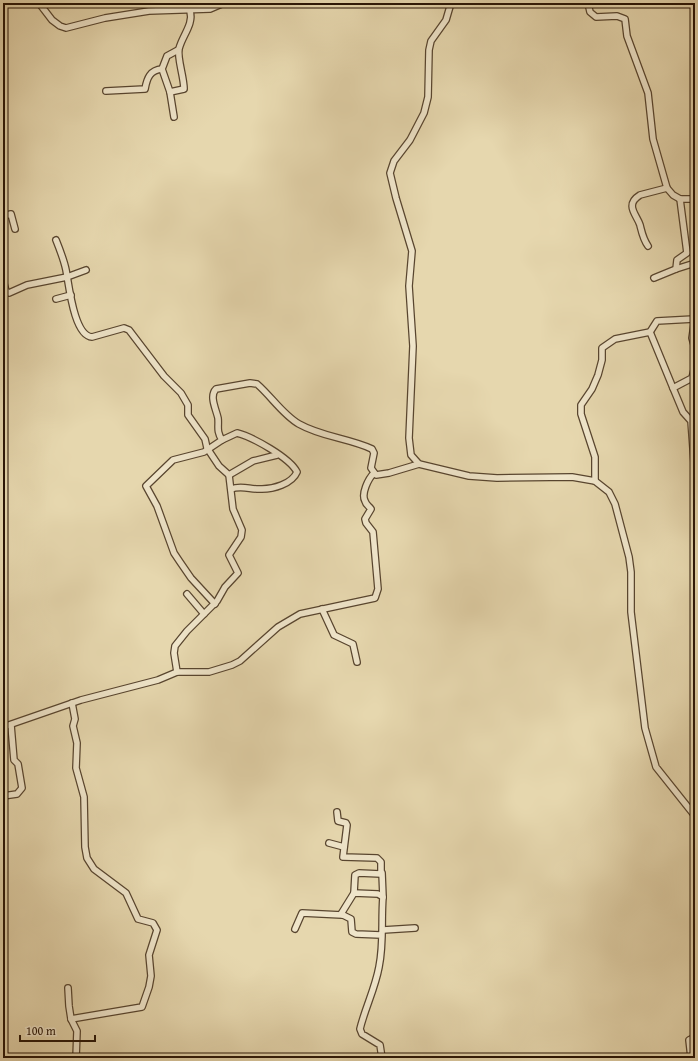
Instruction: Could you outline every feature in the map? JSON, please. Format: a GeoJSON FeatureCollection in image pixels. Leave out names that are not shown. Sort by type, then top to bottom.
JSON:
{"type":"FeatureCollection","features":[{"type":"Feature","properties":{"kind":"street"},"geometry":{"type":"LineString","coordinates":[[39,3],[52,20],[62,28],[104,18],[149,11],[190,11],[215,9],[224,3]]}},
{"type":"Feature","properties":{"kind":"street"},"geometry":{"type":"LineString","coordinates":[[419,464],[411,455],[409,438],[413,346],[409,286],[412,251],[390,173],[394,161],[410,140],[424,112],[428,97],[428,50],[431,41],[446,20],[451,3]]}},
{"type":"Feature","properties":{"kind":"street"},"geometry":{"type":"LineString","coordinates":[[588,3],[590,12],[596,17],[617,16],[625,19],[627,36],[648,93],[653,139],[667,188],[680,198],[695,199]]}},
{"type":"Feature","properties":{"kind":"street"},"geometry":{"type":"LineString","coordinates":[[170,92],[184,89],[183,73],[178,50],[191,21],[190,11]]}},
{"type":"Feature","properties":{"kind":"street"},"geometry":{"type":"LineString","coordinates":[[174,117],[170,92],[162,70],[167,56],[178,50]]}},
{"type":"Feature","properties":{"kind":"street"},"geometry":{"type":"LineString","coordinates":[[106,91],[145,89],[149,75],[154,71],[162,70]]}},
{"type":"Feature","properties":{"kind":"street"},"geometry":{"type":"LineString","coordinates":[[648,246],[643,239],[639,223],[633,213],[632,205],[640,195],[667,188]]}},
{"type":"Feature","properties":{"kind":"street"},"geometry":{"type":"LineString","coordinates":[[676,269],[677,260],[686,254],[687,249],[680,198]]}},
{"type":"Feature","properties":{"kind":"street"},"geometry":{"type":"LineString","coordinates":[[3,216],[11,214],[15,229]]}},
{"type":"Feature","properties":{"kind":"street"},"geometry":{"type":"LineString","coordinates":[[56,240],[62,256],[78,322],[85,335],[92,337],[124,328],[129,330],[164,376],[181,393],[188,405],[188,415],[202,435],[208,450],[219,466],[229,475],[233,509],[242,530],[242,538],[229,555],[238,572],[225,587],[215,604],[175,646],[174,653],[177,672]]}},
{"type":"Feature","properties":{"kind":"street"},"geometry":{"type":"LineString","coordinates":[[654,278],[676,269],[695,264]]}},
{"type":"Feature","properties":{"kind":"street"},"geometry":{"type":"LineString","coordinates":[[3,280],[6,291],[9,293],[27,285],[86,270]]}},
{"type":"Feature","properties":{"kind":"street"},"geometry":{"type":"LineString","coordinates":[[56,299],[71,294]]}},
{"type":"Feature","properties":{"kind":"street"},"geometry":{"type":"LineString","coordinates":[[595,480],[595,457],[581,414],[581,405],[592,389],[598,375],[602,360],[602,348],[614,339],[650,332],[657,321],[695,318],[692,338],[695,348]]}},
{"type":"Feature","properties":{"kind":"street"},"geometry":{"type":"LineString","coordinates":[[650,332],[683,412],[692,421],[694,462]]}},
{"type":"Feature","properties":{"kind":"street"},"geometry":{"type":"LineString","coordinates":[[672,388],[692,378],[695,366]]}},
{"type":"Feature","properties":{"kind":"street"},"geometry":{"type":"LineString","coordinates":[[222,440],[217,428],[218,420],[213,398],[214,391],[220,387],[254,383],[298,424],[329,437],[354,442],[372,449],[374,453],[371,468],[374,473]]}},
{"type":"Feature","properties":{"kind":"street"},"geometry":{"type":"LineString","coordinates":[[215,604],[191,578],[174,553],[157,504],[146,487],[173,460],[208,450],[235,433],[240,433],[267,446],[297,471],[296,475],[280,486],[266,489],[240,486],[231,489]]}},
{"type":"Feature","properties":{"kind":"street"},"geometry":{"type":"LineString","coordinates":[[229,475],[253,460],[277,455]]}},
{"type":"Feature","properties":{"kind":"street"},"geometry":{"type":"LineString","coordinates":[[374,473],[389,473],[419,464],[482,477],[548,476],[595,480],[609,492],[615,504],[629,557],[631,572],[631,612],[644,728],[656,767],[695,816]]}},
{"type":"Feature","properties":{"kind":"street"},"geometry":{"type":"LineString","coordinates":[[3,727],[72,703],[158,680],[177,672],[209,672],[237,663],[278,627],[300,614],[372,600],[378,593],[373,532],[366,523],[365,519],[371,509],[365,502],[363,496],[368,480],[374,473]]}},
{"type":"Feature","properties":{"kind":"street"},"geometry":{"type":"LineString","coordinates":[[187,594],[204,614]]}},
{"type":"Feature","properties":{"kind":"street"},"geometry":{"type":"LineString","coordinates":[[322,609],[334,635],[354,644],[357,662]]}},
{"type":"Feature","properties":{"kind":"street"},"geometry":{"type":"LineString","coordinates":[[72,703],[75,719],[73,726],[77,743],[76,768],[84,797],[85,847],[87,858],[94,869],[126,893],[138,919],[153,923],[157,930],[149,955],[149,987],[142,1007],[72,1019]]}},
{"type":"Feature","properties":{"kind":"street"},"geometry":{"type":"LineString","coordinates":[[3,796],[17,794],[22,788],[18,764],[14,760],[11,725]]}},
{"type":"Feature","properties":{"kind":"street"},"geometry":{"type":"LineString","coordinates":[[337,812],[338,821],[346,823],[343,857],[379,858],[382,873],[382,942],[379,967],[360,1031],[380,1045],[382,1058]]}},
{"type":"Feature","properties":{"kind":"street"},"geometry":{"type":"LineString","coordinates":[[329,843],[344,847]]}},
{"type":"Feature","properties":{"kind":"street"},"geometry":{"type":"LineString","coordinates":[[342,915],[348,900],[354,893],[354,878],[357,874],[382,873]]}},
{"type":"Feature","properties":{"kind":"street"},"geometry":{"type":"LineString","coordinates":[[354,893],[378,894],[383,897]]}},
{"type":"Feature","properties":{"kind":"street"},"geometry":{"type":"LineString","coordinates":[[295,929],[302,913],[342,915],[351,919],[352,932],[354,934],[415,928]]}},
{"type":"Feature","properties":{"kind":"street"},"geometry":{"type":"LineString","coordinates":[[68,988],[69,1006],[77,1032],[76,1058]]}},
{"type":"Feature","properties":{"kind":"street"},"geometry":{"type":"LineString","coordinates":[[691,1058],[689,1040],[695,1037]]}}]}
